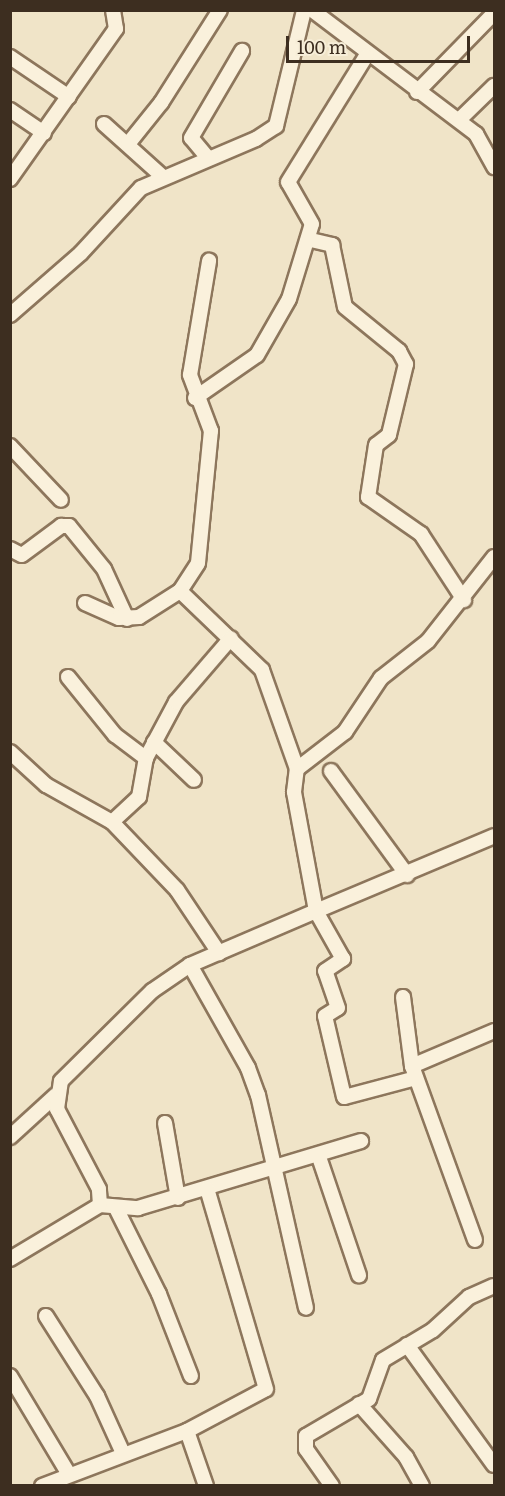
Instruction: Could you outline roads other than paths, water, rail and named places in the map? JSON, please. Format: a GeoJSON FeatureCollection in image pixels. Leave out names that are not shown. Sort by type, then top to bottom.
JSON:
{"type":"FeatureCollection","features":[{"type":"Feature","properties":{"kind":"street"},"geometry":{"type":"LineString","coordinates":[[11,177],[69,98],[116,28],[118,17],[113,10]]}},
{"type":"Feature","properties":{"kind":"street"},"geometry":{"type":"LineString","coordinates":[[128,144],[161,103],[220,10]]}},
{"type":"Feature","properties":{"kind":"street"},"geometry":{"type":"LineString","coordinates":[[10,315],[81,253],[141,188],[162,176],[208,158],[276,126],[303,10]]}},
{"type":"Feature","properties":{"kind":"street"},"geometry":{"type":"LineString","coordinates":[[312,10],[366,56],[459,120],[484,142],[495,167]]}},
{"type":"Feature","properties":{"kind":"street"},"geometry":{"type":"LineString","coordinates":[[417,92],[495,13]]}},
{"type":"Feature","properties":{"kind":"street"},"geometry":{"type":"LineString","coordinates":[[208,158],[191,138],[242,51]]}},
{"type":"Feature","properties":{"kind":"street"},"geometry":{"type":"LineString","coordinates":[[195,398],[263,347],[294,288],[310,240],[312,224],[288,182],[366,56]]}},
{"type":"Feature","properties":{"kind":"street"},"geometry":{"type":"LineString","coordinates":[[10,57],[69,98]]}},
{"type":"Feature","properties":{"kind":"street"},"geometry":{"type":"LineString","coordinates":[[459,120],[495,86]]}},
{"type":"Feature","properties":{"kind":"street"},"geometry":{"type":"LineString","coordinates":[[10,110],[44,133]]}},
{"type":"Feature","properties":{"kind":"street"},"geometry":{"type":"LineString","coordinates":[[105,123],[162,176]]}},
{"type":"Feature","properties":{"kind":"street"},"geometry":{"type":"LineString","coordinates":[[310,240],[332,245],[345,307],[399,351],[406,364],[389,435],[376,445],[368,496],[421,534],[464,600]]}},
{"type":"Feature","properties":{"kind":"street"},"geometry":{"type":"LineString","coordinates":[[85,603],[127,619],[150,612],[180,591],[203,542],[211,431],[195,398],[190,365],[209,261]]}},
{"type":"Feature","properties":{"kind":"street"},"geometry":{"type":"LineString","coordinates":[[10,446],[62,500]]}},
{"type":"Feature","properties":{"kind":"street"},"geometry":{"type":"LineString","coordinates":[[10,549],[22,555],[61,526],[69,526],[104,569],[127,619]]}},
{"type":"Feature","properties":{"kind":"street"},"geometry":{"type":"LineString","coordinates":[[297,769],[345,732],[381,678],[418,651],[464,600],[495,557]]}},
{"type":"Feature","properties":{"kind":"street"},"geometry":{"type":"LineString","coordinates":[[180,591],[255,659],[269,682],[297,769],[295,802],[316,911],[343,959],[325,971],[338,1008],[325,1016],[344,1097],[414,1072],[495,1031]]}},
{"type":"Feature","properties":{"kind":"street"},"geometry":{"type":"LineString","coordinates":[[112,822],[139,797],[146,758],[189,684],[231,638]]}},
{"type":"Feature","properties":{"kind":"street"},"geometry":{"type":"LineString","coordinates":[[68,677],[115,735],[146,758]]}},
{"type":"Feature","properties":{"kind":"street"},"geometry":{"type":"LineString","coordinates":[[154,742],[194,780]]}},
{"type":"Feature","properties":{"kind":"street"},"geometry":{"type":"LineString","coordinates":[[10,752],[46,785],[112,822],[177,890],[219,953]]}},
{"type":"Feature","properties":{"kind":"street"},"geometry":{"type":"LineString","coordinates":[[331,771],[407,875]]}},
{"type":"Feature","properties":{"kind":"street"},"geometry":{"type":"LineString","coordinates":[[100,1205],[99,1189],[57,1109],[56,1095],[61,1081],[114,1028],[190,965],[495,836]]}},
{"type":"Feature","properties":{"kind":"street"},"geometry":{"type":"LineString","coordinates":[[190,965],[248,1068],[306,1308]]}},
{"type":"Feature","properties":{"kind":"street"},"geometry":{"type":"LineString","coordinates":[[403,997],[414,1072],[475,1240]]}},
{"type":"Feature","properties":{"kind":"street"},"geometry":{"type":"LineString","coordinates":[[10,1137],[56,1095]]}},
{"type":"Feature","properties":{"kind":"street"},"geometry":{"type":"LineString","coordinates":[[165,1123],[178,1198]]}},
{"type":"Feature","properties":{"kind":"street"},"geometry":{"type":"LineString","coordinates":[[10,1258],[100,1205],[117,1210],[178,1198],[319,1157],[361,1141]]}},
{"type":"Feature","properties":{"kind":"street"},"geometry":{"type":"LineString","coordinates":[[319,1157],[359,1275]]}},
{"type":"Feature","properties":{"kind":"street"},"geometry":{"type":"LineString","coordinates":[[42,1485],[122,1451],[187,1431],[262,1394],[267,1383],[207,1189]]}},
{"type":"Feature","properties":{"kind":"street"},"geometry":{"type":"LineString","coordinates":[[117,1210],[159,1294],[192,1376]]}},
{"type":"Feature","properties":{"kind":"street"},"geometry":{"type":"LineString","coordinates":[[332,1485],[306,1449],[306,1436],[359,1404],[376,1389],[380,1363],[433,1330],[469,1297],[495,1286]]}},
{"type":"Feature","properties":{"kind":"street"},"geometry":{"type":"LineString","coordinates":[[46,1316],[97,1396],[122,1451]]}},
{"type":"Feature","properties":{"kind":"street"},"geometry":{"type":"LineString","coordinates":[[407,1345],[495,1465]]}},
{"type":"Feature","properties":{"kind":"street"},"geometry":{"type":"LineString","coordinates":[[10,1376],[68,1473]]}},
{"type":"Feature","properties":{"kind":"street"},"geometry":{"type":"LineString","coordinates":[[359,1404],[406,1457],[422,1485]]}},
{"type":"Feature","properties":{"kind":"street"},"geometry":{"type":"LineString","coordinates":[[187,1431],[206,1485]]}}]}
